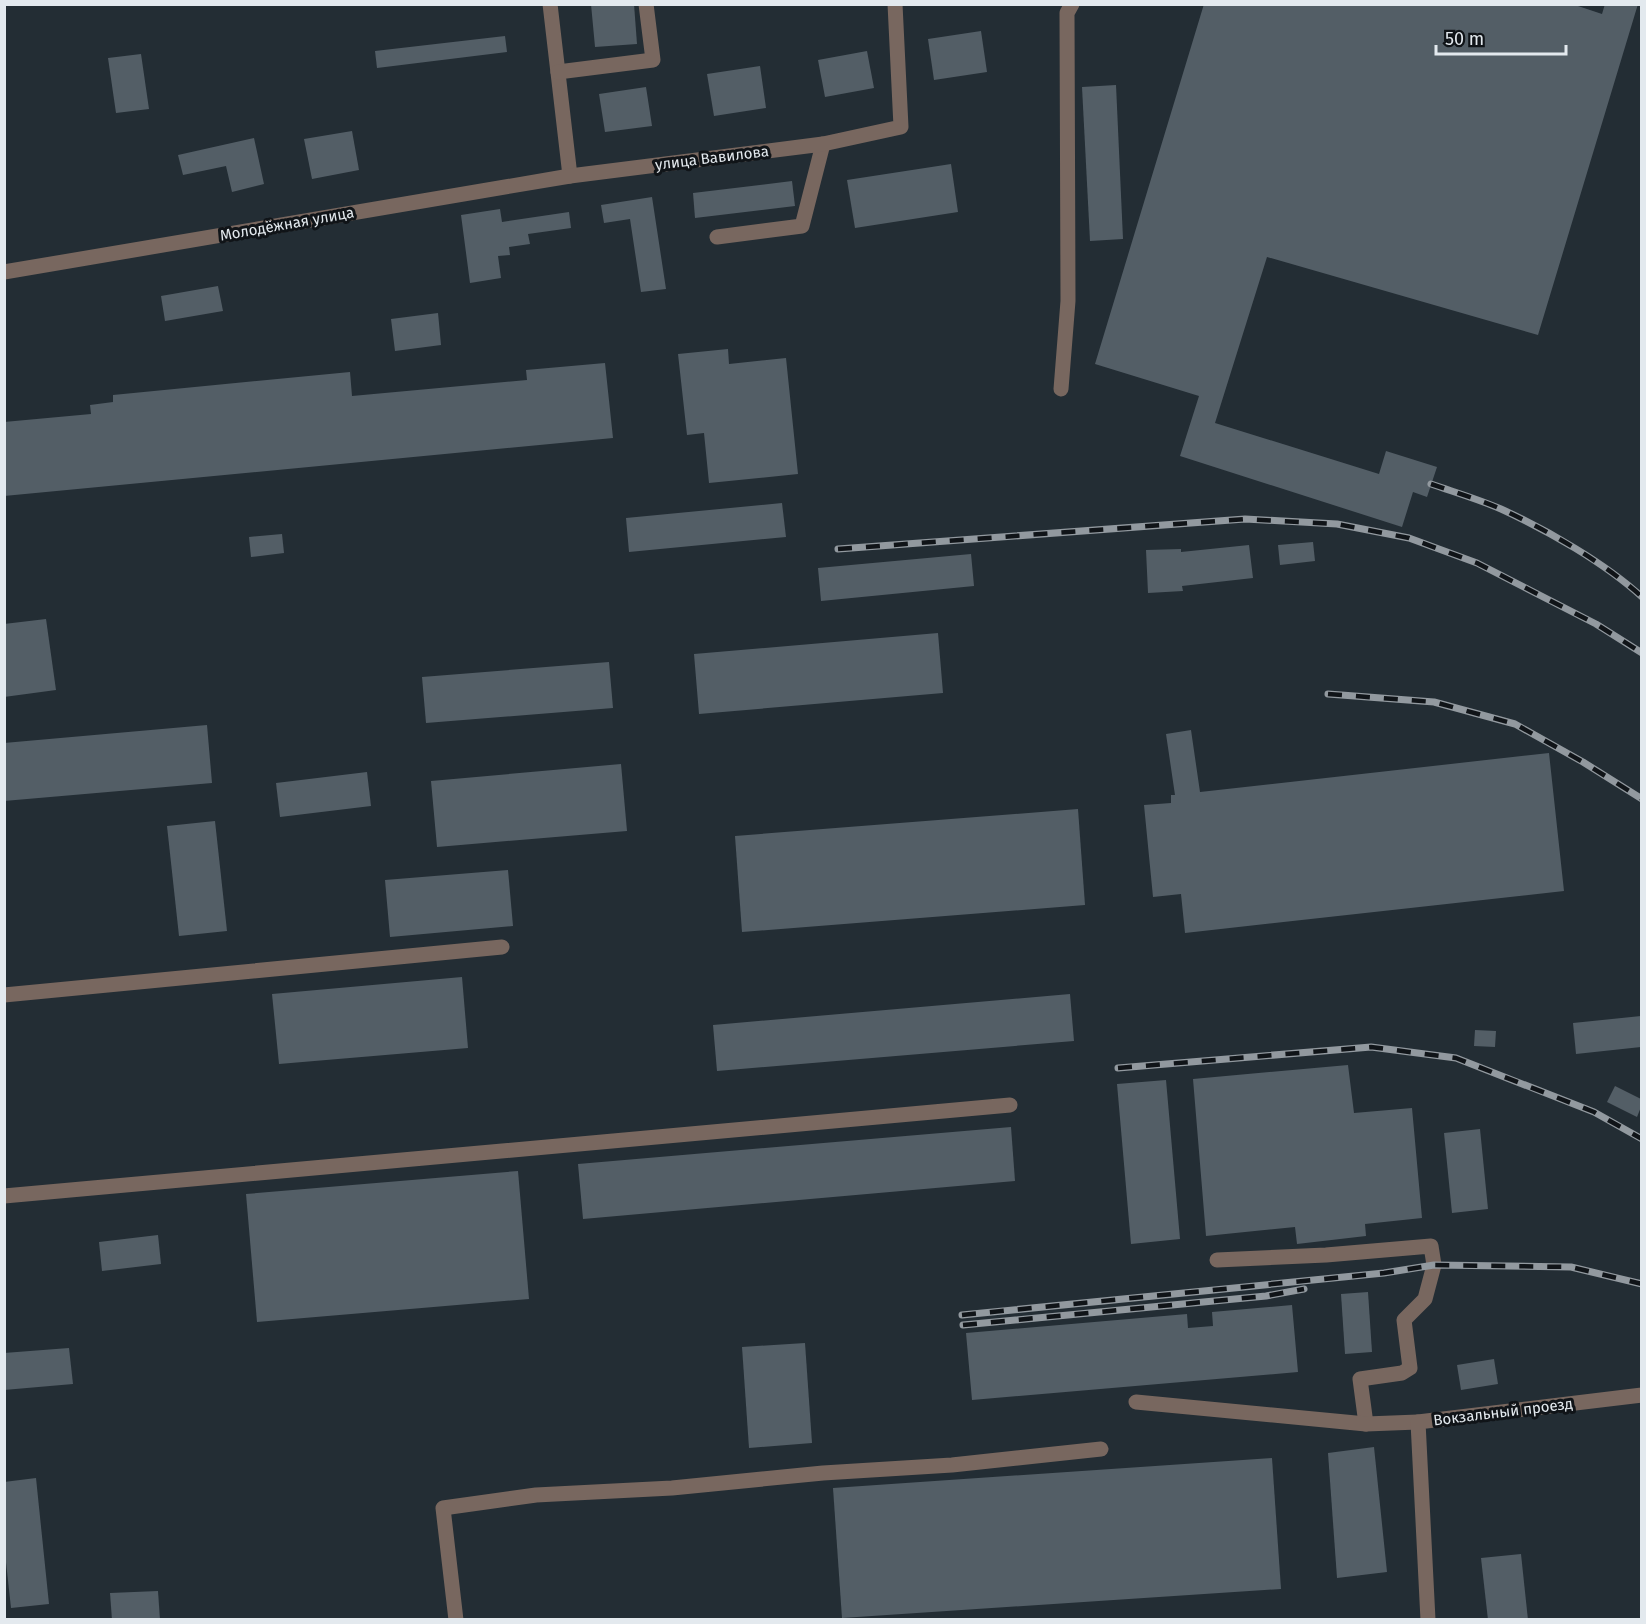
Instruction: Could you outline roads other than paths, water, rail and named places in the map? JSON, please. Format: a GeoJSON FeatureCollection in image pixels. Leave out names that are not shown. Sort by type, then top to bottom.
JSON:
{"type":"FeatureCollection","features":[{"type":"Feature","properties":{"kind":"street"},"geometry":{"type":"LineString","coordinates":[[550,4],[570,176]]}},
{"type":"Feature","properties":{"kind":"street"},"geometry":{"type":"LineString","coordinates":[[558,72],[653,60],[646,4]]}},
{"type":"Feature","properties":{"kind":"street","name":"улица Вавилова"},"geometry":{"type":"LineString","coordinates":[[570,176],[823,144],[901,128],[895,4]]}},
{"type":"Feature","properties":{"kind":"street"},"geometry":{"type":"LineString","coordinates":[[1061,389],[1068,301],[1066,13],[1072,4]]}},
{"type":"Feature","properties":{"kind":"street"},"geometry":{"type":"LineString","coordinates":[[717,237],[802,226],[823,144]]}},
{"type":"Feature","properties":{"kind":"street","name":"Молодёжная улица"},"geometry":{"type":"LineString","coordinates":[[4,272],[570,176]]}},
{"type":"Feature","properties":{"kind":"street"},"geometry":{"type":"LineString","coordinates":[[4,995],[502,947]]}},
{"type":"Feature","properties":{"kind":"street"},"geometry":{"type":"LineString","coordinates":[[4,1196],[1010,1105]]}},
{"type":"Feature","properties":{"kind":"street"},"geometry":{"type":"LineString","coordinates":[[1217,1260],[1326,1255],[1431,1246],[1434,1265],[1425,1299],[1404,1320],[1410,1368],[1402,1372],[1360,1379],[1366,1424]]}},
{"type":"Feature","properties":{"kind":"street","name":"Вокзальный проезд"},"geometry":{"type":"LineString","coordinates":[[1428,1620],[1419,1422],[1641,1395]]}},
{"type":"Feature","properties":{"kind":"street"},"geometry":{"type":"LineString","coordinates":[[1136,1402],[1366,1424],[1419,1422]]}},
{"type":"Feature","properties":{"kind":"street"},"geometry":{"type":"LineString","coordinates":[[456,1620],[443,1508],[536,1495],[672,1488],[823,1473],[952,1465],[1101,1449]]}},
{"type":"Feature","properties":{"kind":"railway"},"geometry":{"type":"LineString","coordinates":[[1431,484],[1519,517],[1575,548],[1611,572],[1642,597]]}},
{"type":"Feature","properties":{"kind":"railway"},"geometry":{"type":"LineString","coordinates":[[838,549],[1245,519],[1337,524],[1409,538],[1477,563],[1596,624],[1642,653]]}},
{"type":"Feature","properties":{"kind":"railway"},"geometry":{"type":"LineString","coordinates":[[1328,694],[1434,702],[1515,724],[1583,762],[1642,799]]}},
{"type":"Feature","properties":{"kind":"railway"},"geometry":{"type":"LineString","coordinates":[[1118,1068],[1371,1047],[1456,1058],[1594,1112],[1642,1139]]}},
{"type":"Feature","properties":{"kind":"railway"},"geometry":{"type":"LineString","coordinates":[[962,1315],[1384,1273],[1434,1265],[1571,1267],[1642,1284]]}},
{"type":"Feature","properties":{"kind":"railway"},"geometry":{"type":"LineString","coordinates":[[963,1325],[1266,1296],[1304,1289]]}}]}
